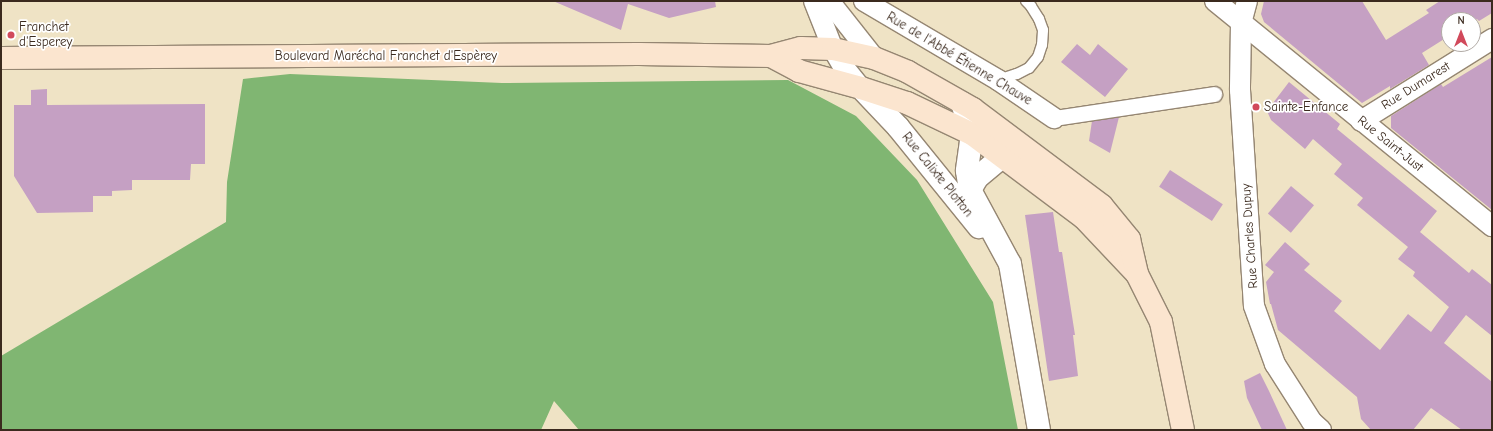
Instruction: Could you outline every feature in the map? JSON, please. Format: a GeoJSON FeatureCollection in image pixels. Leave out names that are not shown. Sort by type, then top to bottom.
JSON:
{"type":"FeatureCollection","features":[{"type":"Feature","properties":{"kind":"main road","name":"Boulevard Maréchal Franchet d'Espèrey"},"geometry":{"type":"LineString","coordinates":[[1,58],[631,54],[771,56],[801,48],[832,49],[874,58],[908,72],[973,109],[1102,206],[1129,240],[1137,274],[1161,322],[1183,430]]}},
{"type":"Feature","properties":{"kind":"main road","name":"Boulevard Maréchal Franchet d'Espèrey"},"geometry":{"type":"LineString","coordinates":[[771,56],[799,71],[862,88],[907,103],[972,134],[1084,218],[1137,274]]}},
{"type":"Feature","properties":{"kind":"street"},"geometry":{"type":"LineString","coordinates":[[814,1],[832,49],[843,66],[862,88]]}},
{"type":"Feature","properties":{"kind":"street"},"geometry":{"type":"LineString","coordinates":[[829,1],[874,58]]}},
{"type":"Feature","properties":{"kind":"street","name":"Rue de l'Abbé Étienne Chauve"},"geometry":{"type":"LineString","coordinates":[[864,1],[998,80],[1054,118]]}},
{"type":"Feature","properties":{"kind":"street","name":"Rue Saint-Just"},"geometry":{"type":"LineString","coordinates":[[1215,1],[1492,226]]}},
{"type":"Feature","properties":{"kind":"street","name":"Rue Charles Dupuy"},"geometry":{"type":"LineString","coordinates":[[1247,1],[1241,23],[1240,90],[1254,306],[1275,364],[1312,422],[1321,430]]}},
{"type":"Feature","properties":{"kind":"street","name":"Rue Dumarest"},"geometry":{"type":"LineString","coordinates":[[1361,120],[1492,39]]}},
{"type":"Feature","properties":{"kind":"street","name":"Rue Calixte Plotton"},"geometry":{"type":"LineString","coordinates":[[862,88],[898,127],[1010,264]]}},
{"type":"Feature","properties":{"kind":"street"},"geometry":{"type":"LineString","coordinates":[[1054,118],[1214,94]]}},
{"type":"Feature","properties":{"kind":"street","name":"Rue Calixte Plotton"},"geometry":{"type":"LineString","coordinates":[[962,103],[972,134],[967,171],[970,190],[1010,264],[1039,430]]}},
{"type":"Feature","properties":{"kind":"street","name":"Rue Calixte Plotton"},"geometry":{"type":"LineString","coordinates":[[970,190],[977,178],[1003,156]]}},
{"type":"Feature","properties":{"kind":"lane"},"geometry":{"type":"LineString","coordinates":[[998,80],[1017,74],[1029,68],[1038,57],[1042,45],[1043,30],[1039,19],[1026,1]]}},
{"type":"Feature","properties":{"kind":"green space"},"geometry":{"type":"Polygon","coordinates":[[[290,74],[502,83],[788,80],[856,116],[917,180],[993,302],[1018,430],[579,430],[554,401],[541,430],[1,430],[1,356],[226,222],[227,182],[243,79],[290,74]]]}},
{"type":"Feature","properties":{"kind":"building"},"geometry":{"type":"Polygon","coordinates":[[[553,1],[715,1],[716,7],[669,18],[628,4],[621,30],[553,1]]]}},
{"type":"Feature","properties":{"kind":"building"},"geometry":{"type":"Polygon","coordinates":[[[1264,1],[1362,1],[1386,40],[1429,13],[1426,10],[1440,1],[1492,1],[1492,13],[1481,20],[1481,12],[1441,12],[1441,41],[1422,53],[1429,65],[1390,89],[1390,86],[1362,103],[1264,22],[1261,14],[1264,1]]]}},
{"type":"Feature","properties":{"kind":"building"},"geometry":{"type":"Polygon","coordinates":[[[1077,44],[1090,55],[1098,44],[1128,69],[1105,97],[1061,62],[1077,44]]]}},
{"type":"Feature","properties":{"kind":"building"},"geometry":{"type":"Polygon","coordinates":[[[1492,57],[1492,210],[1391,128],[1391,116],[1441,84],[1443,87],[1492,57]]]}},
{"type":"Feature","properties":{"kind":"building"},"geometry":{"type":"Polygon","coordinates":[[[1289,82],[1340,124],[1337,129],[1437,211],[1420,232],[1469,273],[1472,269],[1492,285],[1492,336],[1466,315],[1444,343],[1492,382],[1492,430],[1462,430],[1431,408],[1413,430],[1371,430],[1361,419],[1357,397],[1278,330],[1270,304],[1266,282],[1274,272],[1265,265],[1285,242],[1310,264],[1304,270],[1342,301],[1334,311],[1380,350],[1408,314],[1431,332],[1449,307],[1413,276],[1415,272],[1398,259],[1408,247],[1357,205],[1363,198],[1334,174],[1342,164],[1313,139],[1305,149],[1271,120],[1267,111],[1289,82]]]}},
{"type":"Feature","properties":{"kind":"building"},"geometry":{"type":"Polygon","coordinates":[[[47,89],[47,105],[205,104],[205,164],[191,164],[190,180],[132,180],[132,190],[112,191],[112,196],[93,196],[93,212],[37,213],[14,176],[14,105],[31,105],[31,90],[47,89]]]}},
{"type":"Feature","properties":{"kind":"building"},"geometry":{"type":"Polygon","coordinates":[[[1119,117],[1110,153],[1089,141],[1092,121],[1119,117]]]}},
{"type":"Feature","properties":{"kind":"building"},"geometry":{"type":"Polygon","coordinates":[[[1170,170],[1223,204],[1212,221],[1159,187],[1170,170]]]}},
{"type":"Feature","properties":{"kind":"building"},"geometry":{"type":"Polygon","coordinates":[[[1291,186],[1314,205],[1291,233],[1268,214],[1291,186]]]}},
{"type":"Feature","properties":{"kind":"building"},"geometry":{"type":"Polygon","coordinates":[[[1053,212],[1059,252],[1062,252],[1075,335],[1073,335],[1078,376],[1049,381],[1025,215],[1053,212]]]}},
{"type":"Feature","properties":{"kind":"building"},"geometry":{"type":"Polygon","coordinates":[[[1260,373],[1287,430],[1262,430],[1247,398],[1244,381],[1260,373]]]}},
{"type":"Feature","properties":{"kind":"place","name":"Franchet d'Esperey"},"geometry":{"type":"Point","coordinates":[11,35]}},
{"type":"Feature","properties":{"kind":"place","name":"Sainte-Enfance"},"geometry":{"type":"Point","coordinates":[1256,107]}}]}
